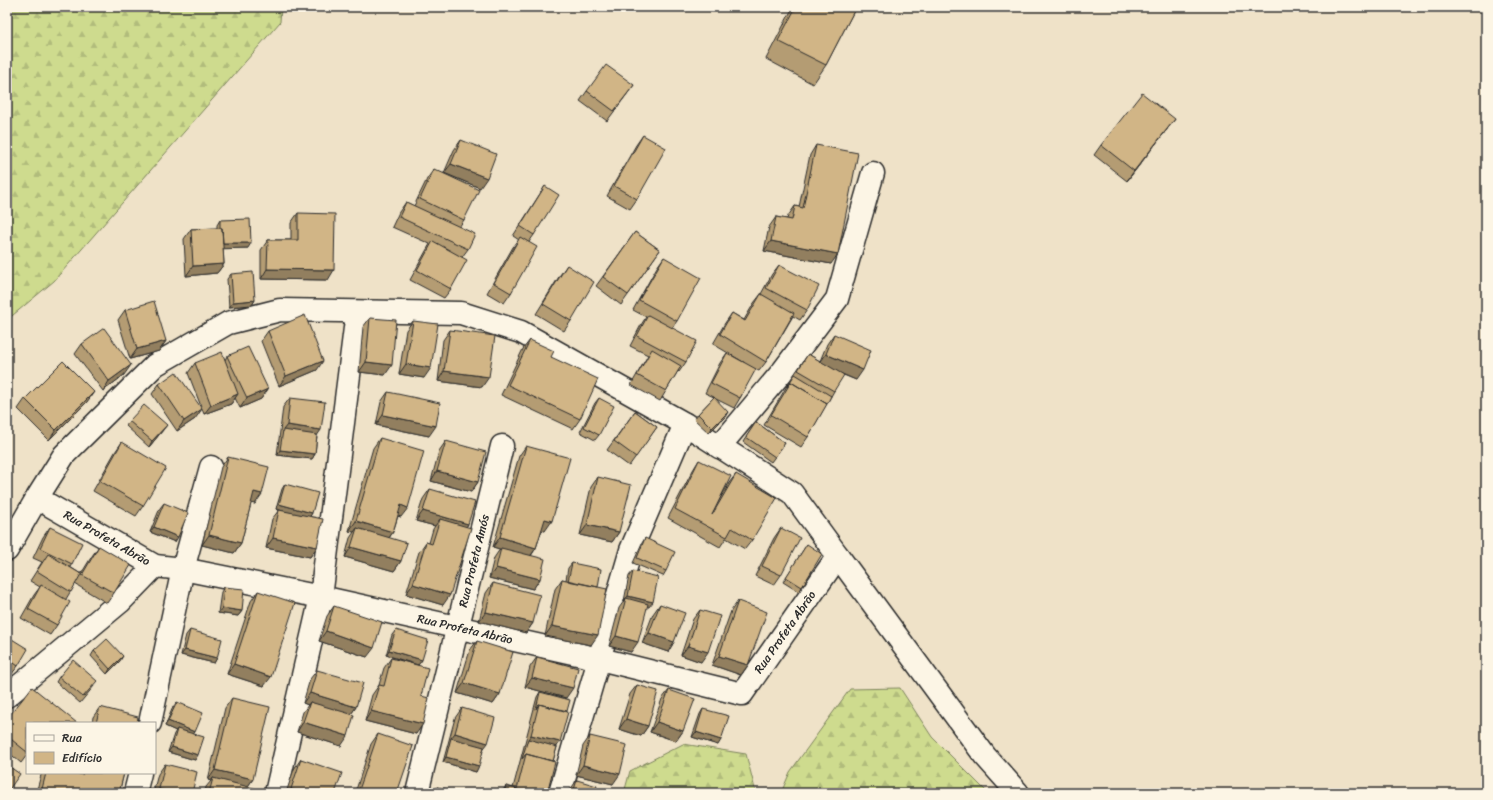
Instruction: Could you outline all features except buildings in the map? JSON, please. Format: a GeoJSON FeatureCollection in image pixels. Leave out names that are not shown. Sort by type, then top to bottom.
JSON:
{"type":"FeatureCollection","features":[{"type":"Feature","properties":{"kind":"street"},"geometry":{"type":"LineString","coordinates":[[719,446],[782,372],[837,299],[873,173]]}},
{"type":"Feature","properties":{"kind":"street"},"geometry":{"type":"LineString","coordinates":[[7,550],[37,498],[64,456],[155,365],[228,323],[280,310],[461,313],[521,332],[685,424],[792,493],[985,756],[1018,793]]}},
{"type":"Feature","properties":{"kind":"street"},"geometry":{"type":"LineString","coordinates":[[276,793],[321,597],[357,312]]}},
{"type":"Feature","properties":{"kind":"street"},"geometry":{"type":"LineString","coordinates":[[560,793],[631,550],[685,424]]}},
{"type":"Feature","properties":{"kind":"street","name":"Rua Profeta Amós"},"geometry":{"type":"LineString","coordinates":[[417,793],[502,446]]}},
{"type":"Feature","properties":{"kind":"street"},"geometry":{"type":"LineString","coordinates":[[150,722],[183,569],[211,467]]}},
{"type":"Feature","properties":{"kind":"street","name":"Rua Profeta Abrão"},"geometry":{"type":"LineString","coordinates":[[37,498],[155,566],[183,569],[321,597],[600,660],[742,694],[838,556]]}},
{"type":"Feature","properties":{"kind":"street"},"geometry":{"type":"LineString","coordinates":[[7,696],[120,602],[155,566]]}},
{"type":"Feature","properties":{"kind":"street"},"geometry":{"type":"LineString","coordinates":[[136,793],[140,774]]}},
{"type":"Feature","properties":{"kind":"green space"},"geometry":{"type":"Polygon","coordinates":[[[7,7],[281,7],[280,22],[54,281],[7,320],[7,7]]]}},
{"type":"Feature","properties":{"kind":"green space"},"geometry":{"type":"Polygon","coordinates":[[[900,688],[932,737],[988,793],[781,793],[790,772],[850,689],[900,688]]]}},
{"type":"Feature","properties":{"kind":"green space"},"geometry":{"type":"Polygon","coordinates":[[[683,744],[746,754],[756,793],[624,793],[630,771],[683,744]]]}}]}
